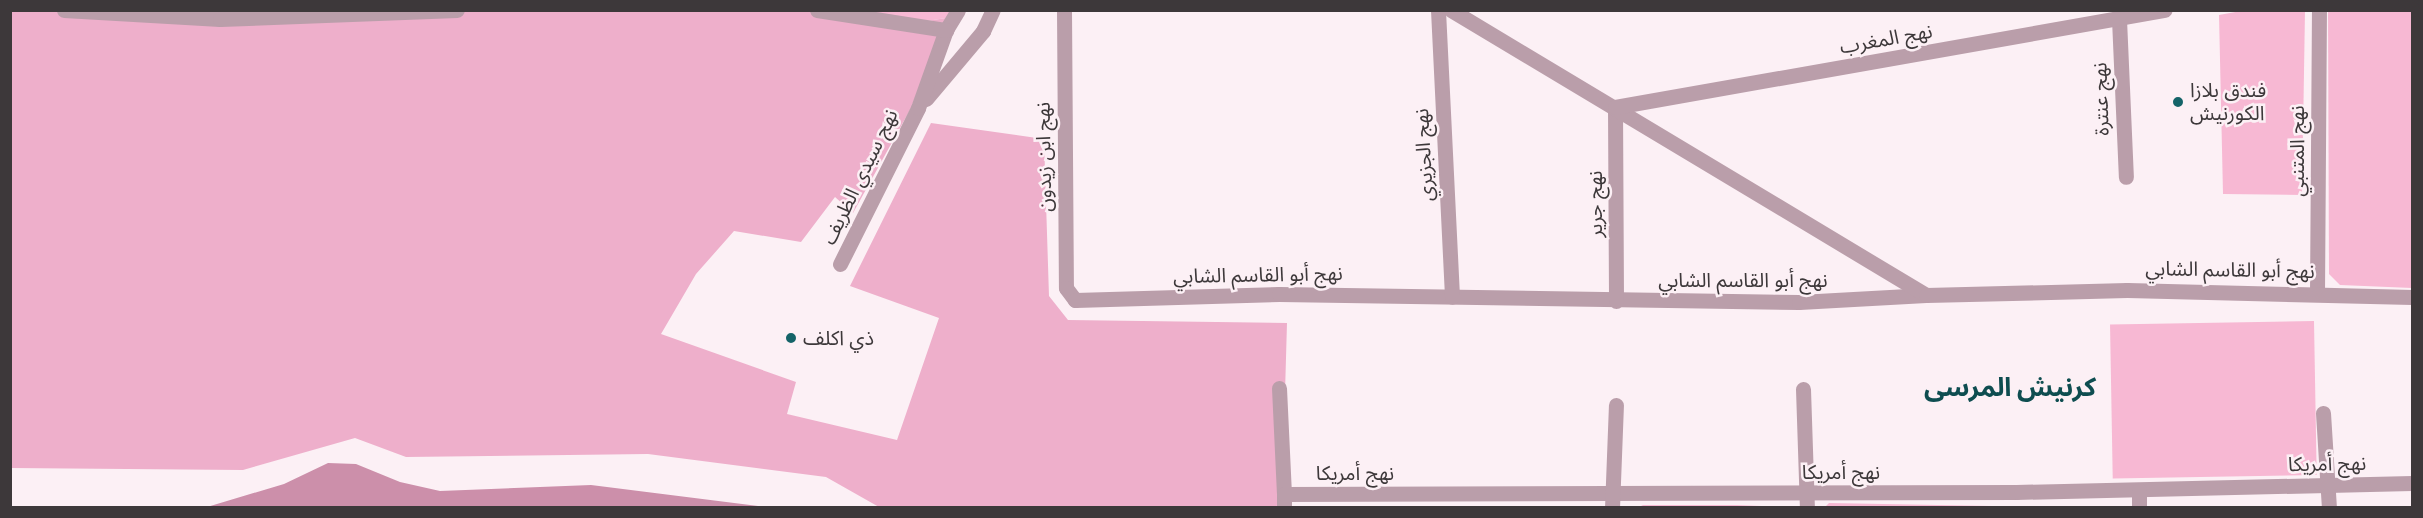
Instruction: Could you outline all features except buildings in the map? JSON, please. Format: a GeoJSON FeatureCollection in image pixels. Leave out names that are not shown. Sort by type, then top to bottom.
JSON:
{"type":"FeatureCollection","features":[{"type":"Feature","properties":{"kind":"street"},"geometry":{"type":"LineString","coordinates":[[64,10],[220,19],[457,10]]}},
{"type":"Feature","properties":{"kind":"street"},"geometry":{"type":"LineString","coordinates":[[817,10],[946,30]]}},
{"type":"Feature","properties":{"kind":"street","name":"نهج سيدي الظريف"},"geometry":{"type":"LineString","coordinates":[[840,264],[918,108],[946,30],[958,10]]}},
{"type":"Feature","properties":{"kind":"street","name":"نهج سيدي الظريف"},"geometry":{"type":"LineString","coordinates":[[918,108],[983,32],[993,10]]}},
{"type":"Feature","properties":{"kind":"street","name":"نهج ابن زيدون"},"geometry":{"type":"LineString","coordinates":[[1064,10],[1066,288],[1075,300]]}},
{"type":"Feature","properties":{"kind":"street","name":"نهج الجزيري"},"geometry":{"type":"LineString","coordinates":[[1438,10],[1452,297]]}},
{"type":"Feature","properties":{"kind":"street"},"geometry":{"type":"LineString","coordinates":[[1451,10],[1926,295]]}},
{"type":"Feature","properties":{"kind":"street","name":"نهج المغرب"},"geometry":{"type":"LineString","coordinates":[[1615,107],[2119,20],[2164,10]]}},
{"type":"Feature","properties":{"kind":"street","name":"نهج المتنبي"},"geometry":{"type":"LineString","coordinates":[[2317,293],[2319,10]]}},
{"type":"Feature","properties":{"kind":"street","name":"نهج عنترة"},"geometry":{"type":"LineString","coordinates":[[2119,20],[2126,177]]}},
{"type":"Feature","properties":{"kind":"street","name":"نهج جرير"},"geometry":{"type":"LineString","coordinates":[[1615,107],[1616,301]]}},
{"type":"Feature","properties":{"kind":"street","name":"نهج أبو القاسم الشابي"},"geometry":{"type":"LineString","coordinates":[[1075,300],[1279,294],[1616,301],[1799,302],[1926,295],[2127,290],[2412,297]]}},
{"type":"Feature","properties":{"kind":"street"},"geometry":{"type":"LineString","coordinates":[[1279,388],[1284,501]]}},
{"type":"Feature","properties":{"kind":"street"},"geometry":{"type":"LineString","coordinates":[[1803,389],[1806,500]]}},
{"type":"Feature","properties":{"kind":"street"},"geometry":{"type":"LineString","coordinates":[[1612,501],[1616,405]]}},
{"type":"Feature","properties":{"kind":"street"},"geometry":{"type":"LineString","coordinates":[[2323,412],[2329,507]]}},
{"type":"Feature","properties":{"kind":"street","name":"نهج أمريكا"},"geometry":{"type":"LineString","coordinates":[[1284,501],[1806,500],[2016,492],[2412,483]]}},
{"type":"Feature","properties":{"kind":"street"},"geometry":{"type":"LineString","coordinates":[[2139,490],[2139,507]]}},
{"type":"Feature","properties":{"kind":"street"},"geometry":{"type":"LineString","coordinates":[[2016,492],[2016,507]]}},
{"type":"Feature","properties":{"kind":"shaded area"},"geometry":{"type":"Polygon","coordinates":[[[867,10],[927,21],[946,18],[911,108],[853,213],[835,197],[801,242],[734,231],[696,274],[661,334],[796,382],[787,414],[897,440],[939,318],[850,286],[931,123],[1044,139],[1049,296],[1068,320],[1287,323],[1282,498],[1276,507],[879,507],[826,477],[648,454],[406,457],[355,438],[243,470],[11,468],[11,11],[867,10]]]}},
{"type":"Feature","properties":{"kind":"shaded area"},"geometry":{"type":"Polygon","coordinates":[[[867,11],[951,11],[946,18],[927,21],[867,11]]]}},
{"type":"Feature","properties":{"kind":"shaded area"},"geometry":{"type":"Polygon","coordinates":[[[2241,11],[2305,11],[2302,195],[2223,194],[2219,15],[2241,11]]]}},
{"type":"Feature","properties":{"kind":"shaded area"},"geometry":{"type":"Polygon","coordinates":[[[2328,11],[2412,11],[2412,288],[2340,285],[2329,274],[2328,11]]]}},
{"type":"Feature","properties":{"kind":"shaded area"},"geometry":{"type":"Polygon","coordinates":[[[2314,321],[2317,475],[2113,479],[2110,325],[2314,321]]]}},
{"type":"Feature","properties":{"kind":"shaded area"},"geometry":{"type":"Polygon","coordinates":[[[328,463],[356,464],[400,482],[440,491],[591,485],[766,507],[207,507],[284,484],[328,463]]]}},
{"type":"Feature","properties":{"kind":"shaded area"},"geometry":{"type":"Polygon","coordinates":[[[1829,503],[1992,506],[1993,507],[1825,507],[1829,503]]]}},
{"type":"Feature","properties":{"kind":"shaded area"},"geometry":{"type":"Polygon","coordinates":[[[1643,505],[1737,505],[1785,507],[1639,507],[1643,505]]]}},
{"type":"Feature","properties":{"kind":"place","name":"فندق بلازا الكورنيش"},"geometry":{"type":"Point","coordinates":[2178,102]}},
{"type":"Feature","properties":{"kind":"place","name":"ذي اكلف"},"geometry":{"type":"Point","coordinates":[791,338]}},
{"type":"Feature","properties":{"kind":"district","name":"كرنيش المرسى"},"geometry":{"type":"Point","coordinates":[2010,388]}}]}
